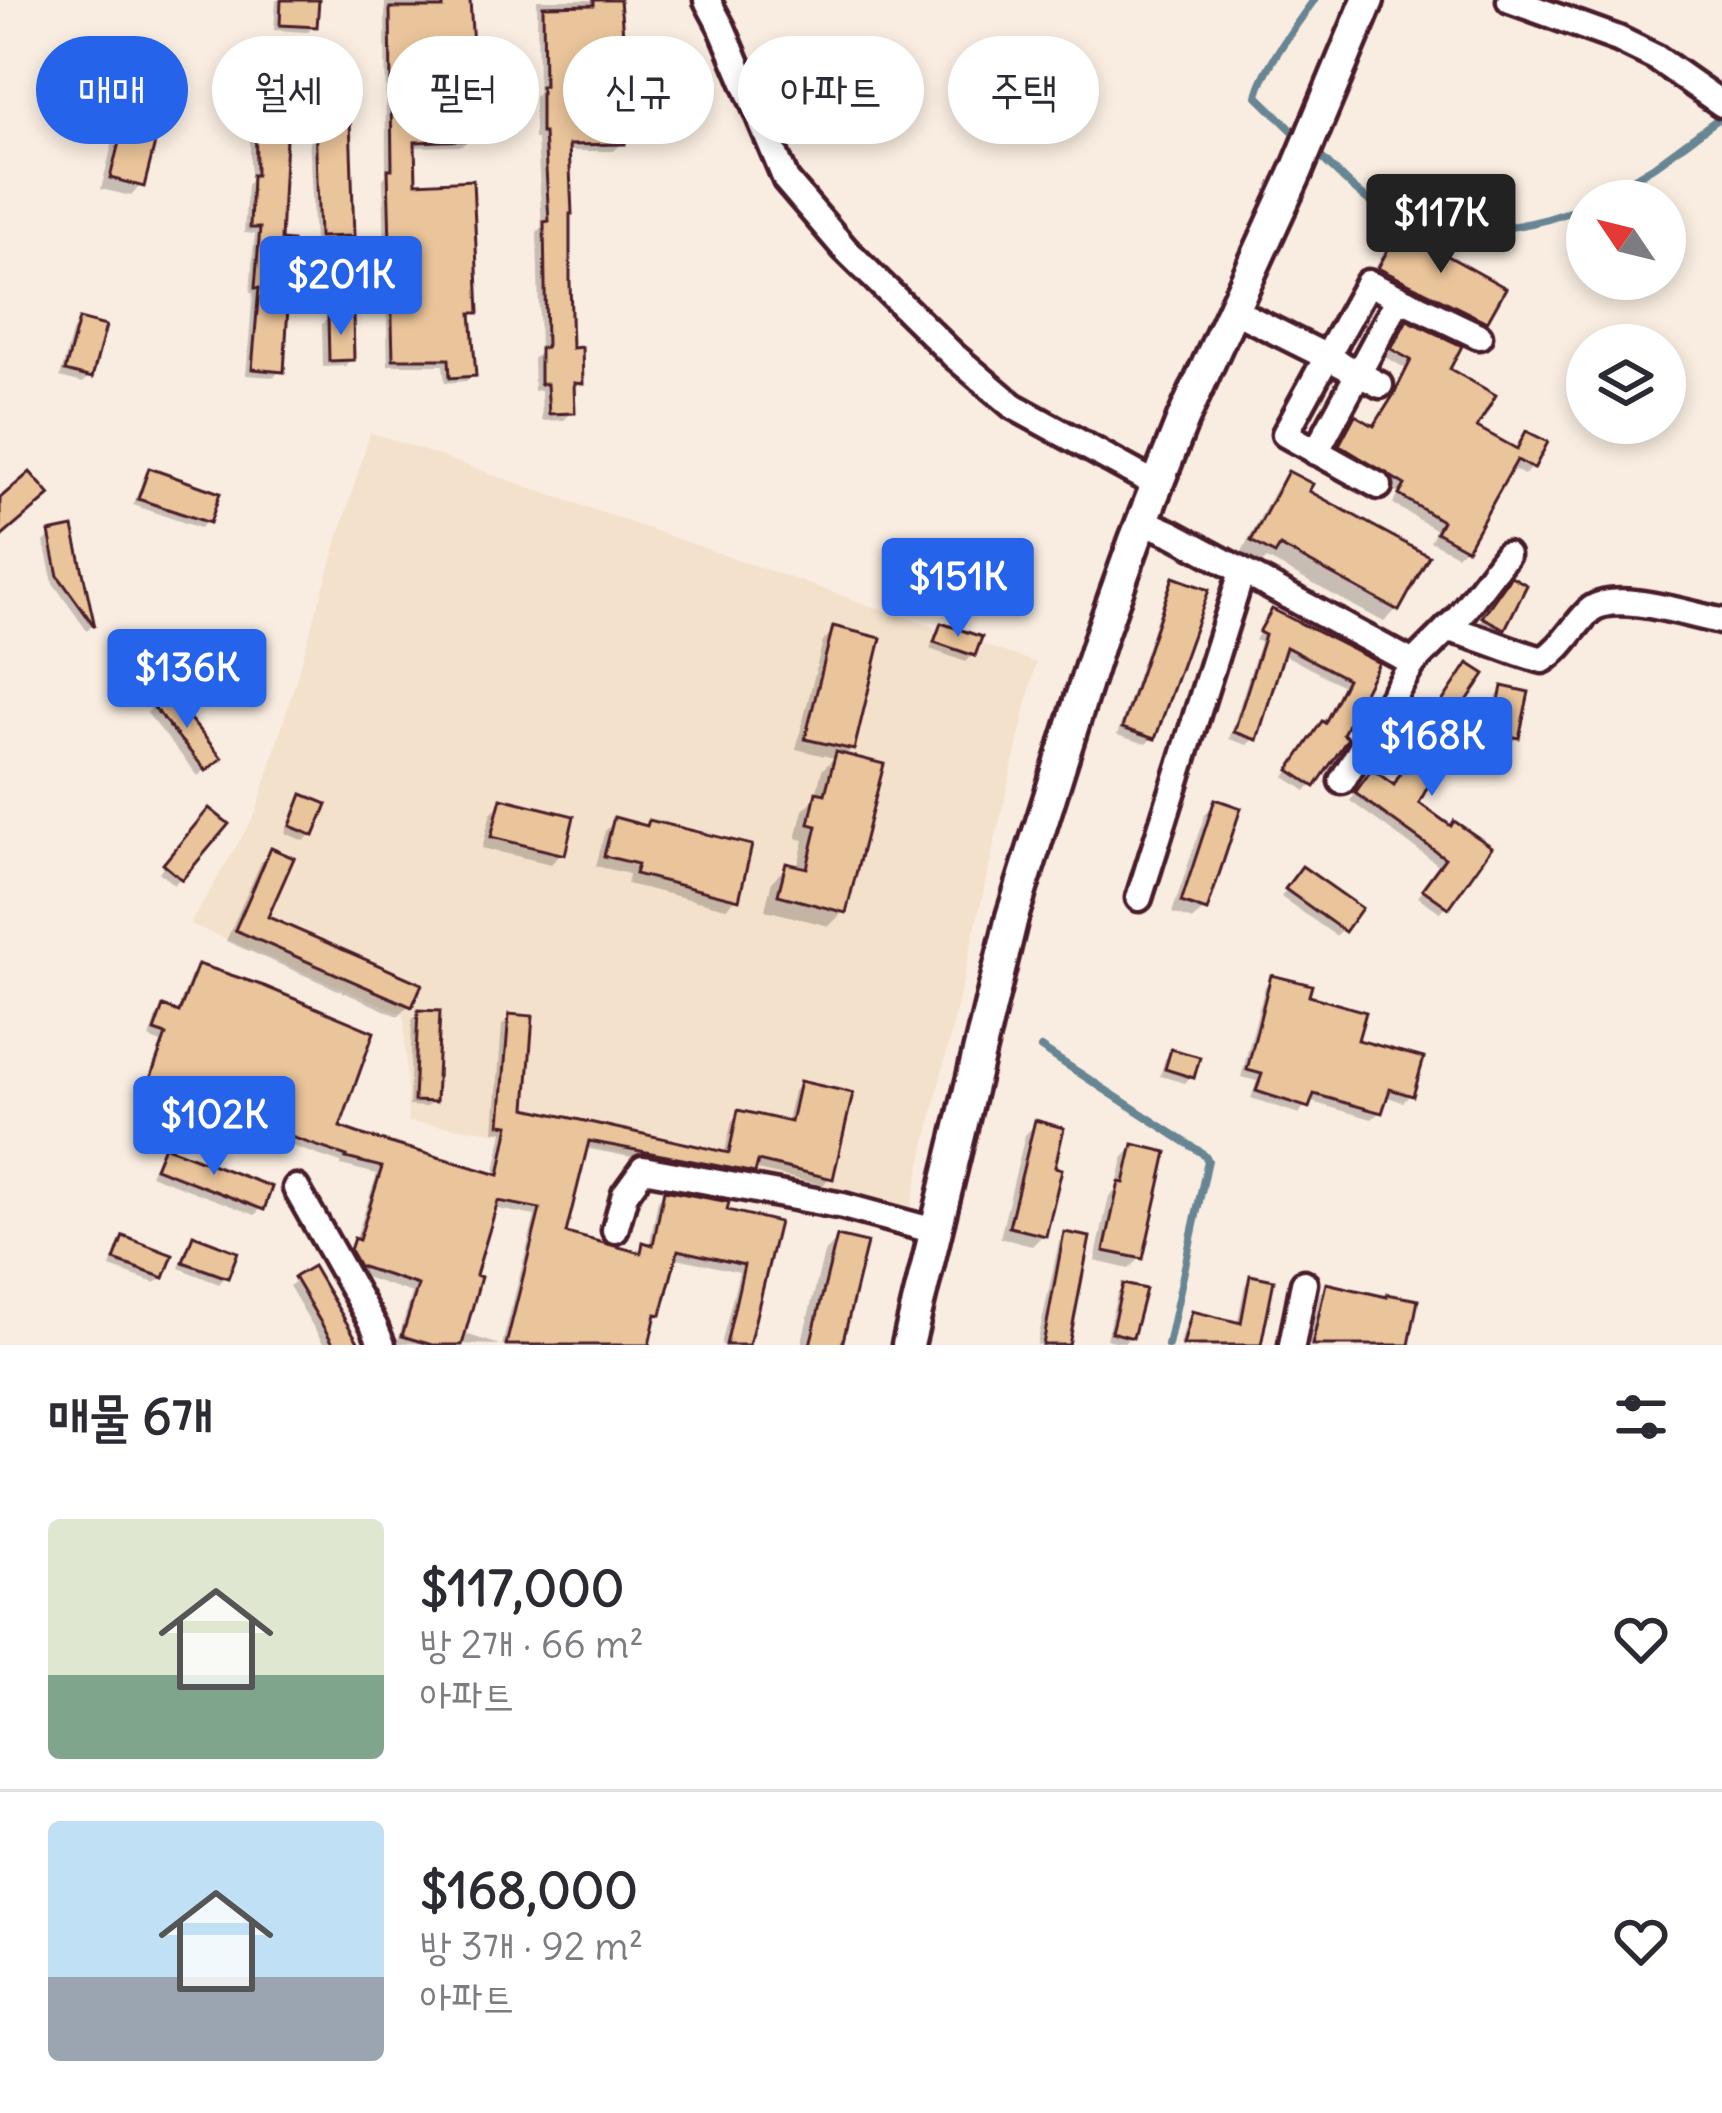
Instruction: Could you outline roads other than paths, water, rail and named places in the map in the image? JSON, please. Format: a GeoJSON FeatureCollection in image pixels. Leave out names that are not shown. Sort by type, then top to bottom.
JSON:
{"type":"FeatureCollection","features":[{"type":"Feature","properties":{"kind":"main road"},"geometry":{"type":"LineString","coordinates":[[908,1345],[1012,917],[1101,635],[1183,419],[1297,170],[1368,0]]}},
{"type":"Feature","properties":{"kind":"street"},"geometry":{"type":"LineString","coordinates":[[707,0],[786,180],[845,249],[953,356],[1012,406],[1157,485]]}},
{"type":"Feature","properties":{"kind":"street"},"geometry":{"type":"LineString","coordinates":[[1510,0],[1655,57],[1722,104]]}},
{"type":"Feature","properties":{"kind":"street"},"geometry":{"type":"LineString","coordinates":[[1379,486],[1285,434],[1368,283],[1479,336]]}},
{"type":"Feature","properties":{"kind":"street"},"geometry":{"type":"LineString","coordinates":[[1316,452],[1369,380],[1399,298]]}},
{"type":"Feature","properties":{"kind":"street"},"geometry":{"type":"LineString","coordinates":[[1233,310],[1369,380]]}},
{"type":"Feature","properties":{"kind":"street"},"geometry":{"type":"LineString","coordinates":[[1143,521],[1413,663]]}},
{"type":"Feature","properties":{"kind":"street"},"geometry":{"type":"LineString","coordinates":[[1342,781],[1413,663],[1506,555]]}},
{"type":"Feature","properties":{"kind":"street"},"geometry":{"type":"LineString","coordinates":[[1139,898],[1243,572]]}},
{"type":"Feature","properties":{"kind":"street"},"geometry":{"type":"LineString","coordinates":[[1447,629],[1544,660],[1603,602],[1720,621]]}},
{"type":"Feature","properties":{"kind":"street"},"geometry":{"type":"LineString","coordinates":[[615,1230],[625,1194],[644,1169],[843,1206],[935,1231]]}},
{"type":"Feature","properties":{"kind":"street"},"geometry":{"type":"LineString","coordinates":[[296,1189],[382,1345]]}},
{"type":"Feature","properties":{"kind":"street"},"geometry":{"type":"LineString","coordinates":[[1292,1345],[1304,1282]]}},
{"type":"Feature","properties":{"kind":"waterway"},"geometry":{"type":"LineString","coordinates":[[1300,138],[1257,96],[1273,60],[1314,0]]}},
{"type":"Feature","properties":{"kind":"waterway"},"geometry":{"type":"LineString","coordinates":[[1631,180],[1722,116]]}},
{"type":"Feature","properties":{"kind":"waterway"},"geometry":{"type":"LineString","coordinates":[[1315,152],[1371,202],[1422,223],[1478,229],[1566,213]]}},
{"type":"Feature","properties":{"kind":"waterway"},"geometry":{"type":"LineString","coordinates":[[1041,1048],[1208,1160],[1168,1345]]}}]}
